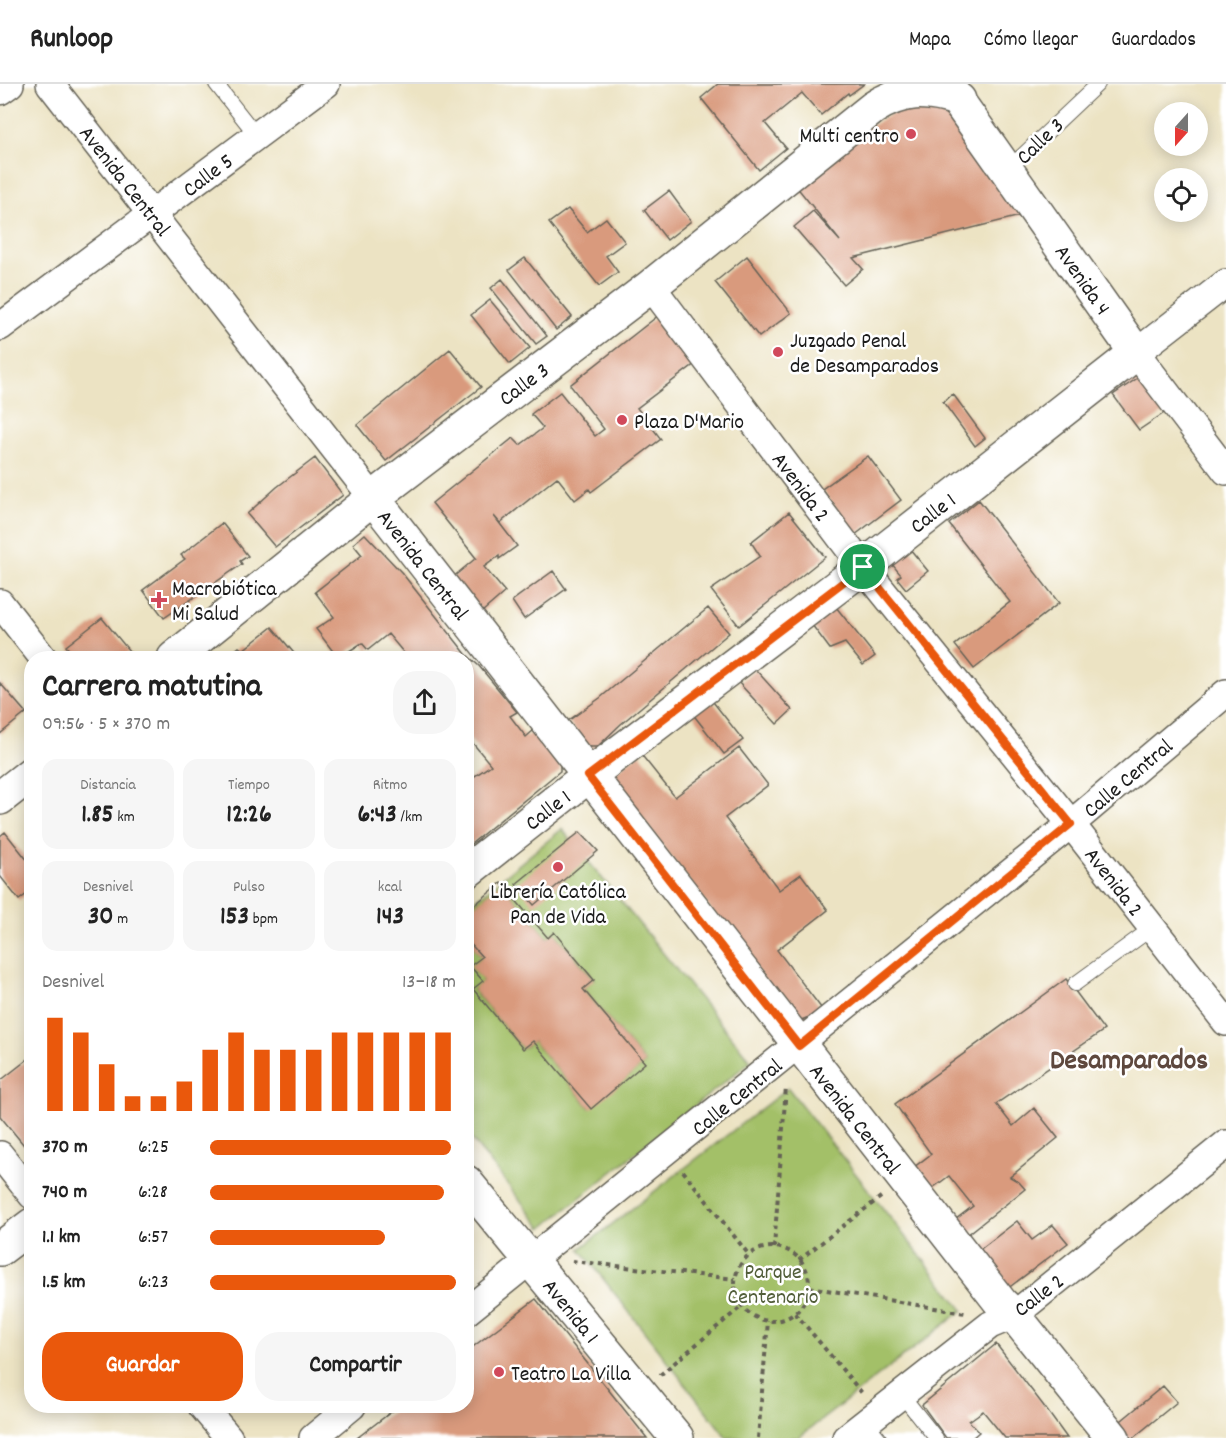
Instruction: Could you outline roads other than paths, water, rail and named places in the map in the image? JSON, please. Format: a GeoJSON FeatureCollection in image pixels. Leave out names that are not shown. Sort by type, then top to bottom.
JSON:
{"type":"FeatureCollection","features":[{"type":"Feature","properties":{"kind":"main road","name":"Avenida 4"},"geometry":{"type":"LineString","coordinates":[[953,92],[1006,171],[1136,353]]}},
{"type":"Feature","properties":{"kind":"main road","name":"Calle 3"},"geometry":{"type":"LineString","coordinates":[[183,651],[373,498],[651,286],[875,96],[888,98],[906,93],[953,92]]}},
{"type":"Feature","properties":{"kind":"main road","name":"Calle 1"},"geometry":{"type":"LineString","coordinates":[[474,866],[863,567],[1136,353]]}},
{"type":"Feature","properties":{"kind":"main road","name":"Avenida Central"},"geometry":{"type":"LineString","coordinates":[[373,498],[1001,1303],[1014,1315],[1113,1438]]}},
{"type":"Feature","properties":{"kind":"main road"},"geometry":{"type":"LineString","coordinates":[[0,798],[24,779]]}},
{"type":"Feature","properties":{"kind":"main road","name":"Avenida 1"},"geometry":{"type":"LineString","coordinates":[[474,1192],[677,1438]]}},
{"type":"Feature","properties":{"kind":"main road"},"geometry":{"type":"LineString","coordinates":[[0,1249],[24,1231]]}},
{"type":"Feature","properties":{"kind":"street"},"geometry":{"type":"LineString","coordinates":[[0,91],[10,84]]}},
{"type":"Feature","properties":{"kind":"street","name":"Avenida Central"},"geometry":{"type":"LineString","coordinates":[[50,84],[373,498]]}},
{"type":"Feature","properties":{"kind":"street","name":"Calle 5"},"geometry":{"type":"LineString","coordinates":[[0,327],[326,84]]}},
{"type":"Feature","properties":{"kind":"street","name":"Calle 1"},"geometry":{"type":"LineString","coordinates":[[1136,353],[1226,283]]}},
{"type":"Feature","properties":{"kind":"street","name":"Avenida 2"},"geometry":{"type":"LineString","coordinates":[[651,286],[863,567],[1071,824],[1226,1022]]}},
{"type":"Feature","properties":{"kind":"street","name":"Avenida 4"},"geometry":{"type":"LineString","coordinates":[[1136,353],[1226,471]]}},
{"type":"Feature","properties":{"kind":"street"},"geometry":{"type":"LineString","coordinates":[[0,603],[38,651]]}},
{"type":"Feature","properties":{"kind":"street","name":"Calle Central"},"geometry":{"type":"LineString","coordinates":[[474,1306],[799,1046],[1071,824],[1226,693]]}},
{"type":"Feature","properties":{"kind":"street","name":"Calle 2"},"geometry":{"type":"LineString","coordinates":[[864,1433],[902,1394],[990,1325],[1014,1315],[1226,1144]]}},
{"type":"Feature","properties":{"kind":"street"},"geometry":{"type":"LineString","coordinates":[[0,1155],[24,1185]]}},
{"type":"Feature","properties":{"kind":"street"},"geometry":{"type":"LineString","coordinates":[[208,1413],[229,1438]]}},
{"type":"Feature","properties":{"kind":"street"},"geometry":{"type":"LineString","coordinates":[[312,1438],[343,1413]]}},
{"type":"Feature","properties":{"kind":"lane"},"geometry":{"type":"LineString","coordinates":[[216,84],[257,136]]}},
{"type":"Feature","properties":{"kind":"lane","name":"Calle 3"},"geometry":{"type":"LineString","coordinates":[[1006,171],[1098,84]]}},
{"type":"Feature","properties":{"kind":"lane"},"geometry":{"type":"LineString","coordinates":[[1075,984],[1152,928]]}},
{"type":"Feature","properties":{"kind":"lane"},"geometry":{"type":"LineString","coordinates":[[902,1394],[936,1438]]}},
{"type":"Feature","properties":{"kind":"place","name":"Multi centro"},"geometry":{"type":"Point","coordinates":[911,134]}},
{"type":"Feature","properties":{"kind":"place","name":"Juzgado Penal de Desamparados"},"geometry":{"type":"Point","coordinates":[778,352]}},
{"type":"Feature","properties":{"kind":"place","name":"Plaza D'Mario"},"geometry":{"type":"Point","coordinates":[622,420]}},
{"type":"Feature","properties":{"kind":"place","name":"Macrobiótica Mi Salud"},"geometry":{"type":"Point","coordinates":[159,600]}},
{"type":"Feature","properties":{"kind":"place","name":"Librería Católica Pan de Vida"},"geometry":{"type":"Point","coordinates":[558,867]}},
{"type":"Feature","properties":{"kind":"place","name":"Teatro La Villa"},"geometry":{"type":"Point","coordinates":[499,1372]}},
{"type":"Feature","properties":{"kind":"district","name":"Desamparados"},"geometry":{"type":"Point","coordinates":[1129,1058]}},
{"type":"Feature","properties":{"kind":"park label","name":"Parque Centenario"},"geometry":{"type":"Point","coordinates":[773,1282]}}]}
